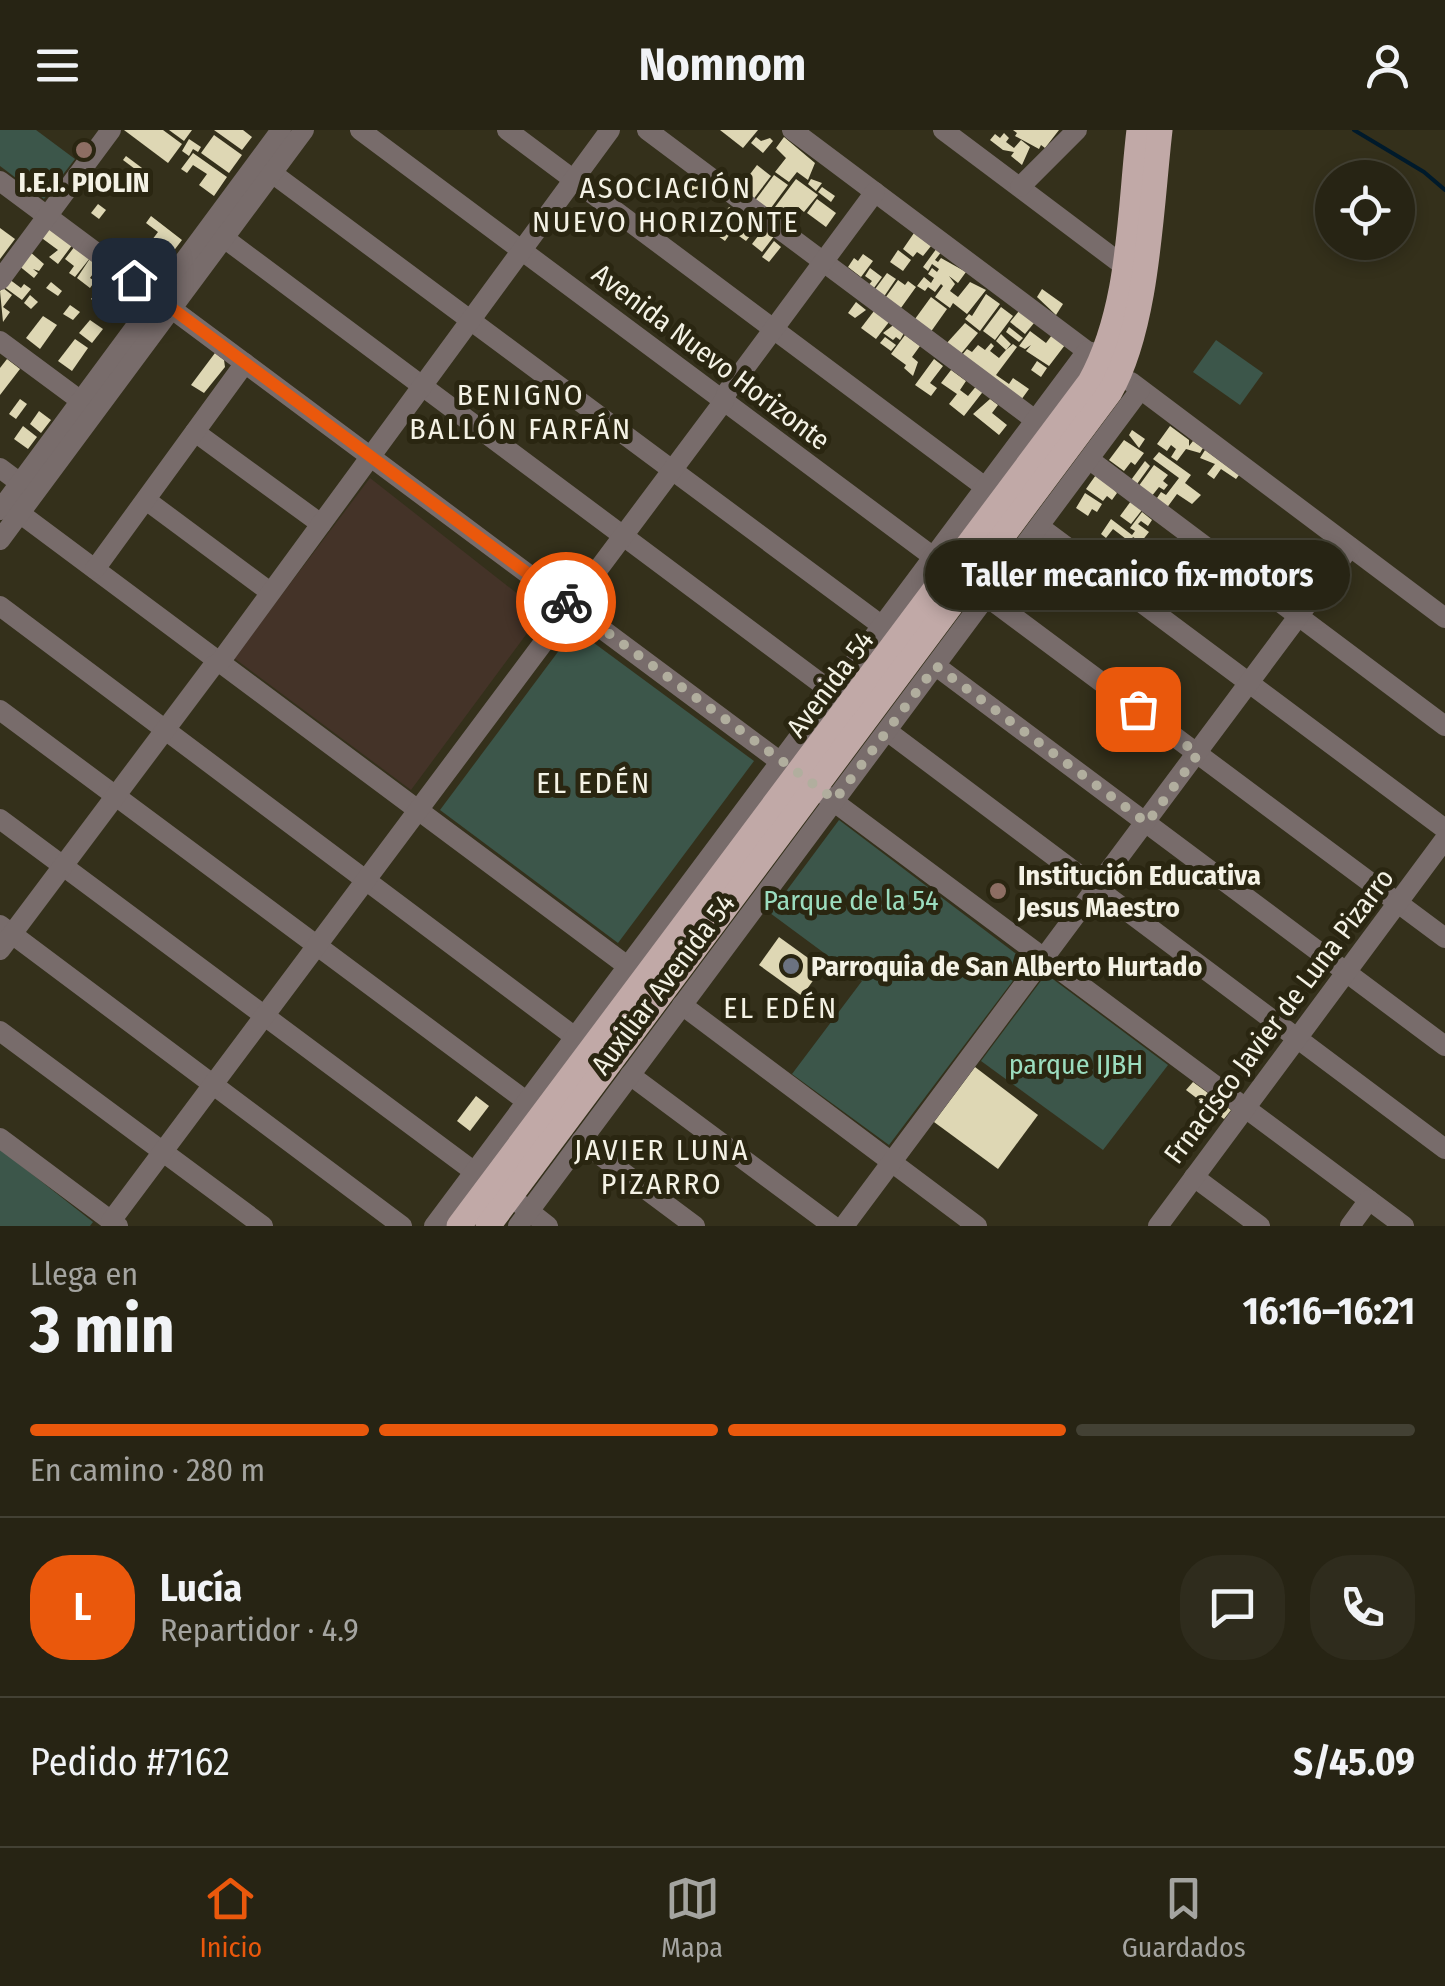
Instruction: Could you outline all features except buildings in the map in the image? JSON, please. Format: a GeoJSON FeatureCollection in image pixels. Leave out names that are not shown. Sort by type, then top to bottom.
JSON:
{"type":"FeatureCollection","features":[{"type":"Feature","properties":{"kind":"main road","name":"Avenida 54"},"geometry":{"type":"LineString","coordinates":[[1113,367],[1139,130]]}},
{"type":"Feature","properties":{"kind":"main road","name":"Avenida 54"},"geometry":{"type":"LineString","coordinates":[[488,1226],[808,780],[961,576],[1091,419],[1139,306],[1160,130]]}},
{"type":"Feature","properties":{"kind":"main road","name":"Avenida 54"},"geometry":{"type":"LineString","coordinates":[[459,1226],[505,1198],[538,1105],[808,780]]}},
{"type":"Feature","properties":{"kind":"street"},"geometry":{"type":"LineString","coordinates":[[0,280],[111,130]]}},
{"type":"Feature","properties":{"kind":"street"},"geometry":{"type":"LineString","coordinates":[[9,509],[165,303],[281,130]]}},
{"type":"Feature","properties":{"kind":"street"},"geometry":{"type":"LineString","coordinates":[[0,540],[20,483],[81,400],[224,238],[304,130]]}},
{"type":"Feature","properties":{"kind":"street","name":"Avenida Nuevo Horizonte"},"geometry":{"type":"LineString","coordinates":[[360,130],[1445,938]]}},
{"type":"Feature","properties":{"kind":"street"},"geometry":{"type":"LineString","coordinates":[[507,130],[985,487]]}},
{"type":"Feature","properties":{"kind":"street"},"geometry":{"type":"LineString","coordinates":[[402,1226],[4,936],[63,866],[213,666],[220,662],[610,130]]}},
{"type":"Feature","properties":{"kind":"street"},"geometry":{"type":"LineString","coordinates":[[647,130],[1035,420]]}},
{"type":"Feature","properties":{"kind":"street"},"geometry":{"type":"LineString","coordinates":[[792,130],[1445,618]]}},
{"type":"Feature","properties":{"kind":"street"},"geometry":{"type":"LineString","coordinates":[[943,130],[1124,266]]}},
{"type":"Feature","properties":{"kind":"street"},"geometry":{"type":"LineString","coordinates":[[1020,187],[1077,130]]}},
{"type":"Feature","properties":{"kind":"street"},"geometry":{"type":"LineString","coordinates":[[272,173],[881,625]]}},
{"type":"Feature","properties":{"kind":"street"},"geometry":{"type":"LineString","coordinates":[[0,180],[1404,1226]]}},
{"type":"Feature","properties":{"kind":"street"},"geometry":{"type":"LineString","coordinates":[[0,1138],[114,1223],[263,1014],[724,401],[875,192]]}},
{"type":"Feature","properties":{"kind":"street"},"geometry":{"type":"LineString","coordinates":[[224,238],[831,691]]}},
{"type":"Feature","properties":{"kind":"street"},"geometry":{"type":"LineString","coordinates":[[0,341],[81,400]]}},
{"type":"Feature","properties":{"kind":"street"},"geometry":{"type":"LineString","coordinates":[[95,569],[245,362]]}},
{"type":"Feature","properties":{"kind":"street"},"geometry":{"type":"LineString","coordinates":[[0,710],[538,1105],[575,1037],[626,965],[808,780],[831,691],[881,625],[961,576],[985,487],[1035,420],[1113,367]]}},
{"type":"Feature","properties":{"kind":"street","name":"Auxiliar Avenida 54"},"geometry":{"type":"LineString","coordinates":[[434,1226],[505,1198],[581,1141],[682,1005],[808,780],[887,731],[936,666],[961,576],[1040,527],[1090,460],[1113,367]]}},
{"type":"Feature","properties":{"kind":"street"},"geometry":{"type":"LineString","coordinates":[[195,432],[321,524]]}},
{"type":"Feature","properties":{"kind":"street"},"geometry":{"type":"LineString","coordinates":[[1090,460],[1445,726]]}},
{"type":"Feature","properties":{"kind":"street"},"geometry":{"type":"LineString","coordinates":[[0,468],[20,483]]}},
{"type":"Feature","properties":{"kind":"street"},"geometry":{"type":"LineString","coordinates":[[146,500],[270,592]]}},
{"type":"Feature","properties":{"kind":"street"},"geometry":{"type":"LineString","coordinates":[[9,509],[626,965]]}},
{"type":"Feature","properties":{"kind":"street"},"geometry":{"type":"LineString","coordinates":[[1040,527],[1445,829]]}},
{"type":"Feature","properties":{"kind":"street"},"geometry":{"type":"LineString","coordinates":[[844,1226],[1350,547]]}},
{"type":"Feature","properties":{"kind":"street"},"geometry":{"type":"LineString","coordinates":[[0,606],[575,1037]]}},
{"type":"Feature","properties":{"kind":"street"},"geometry":{"type":"LineString","coordinates":[[936,666],[1445,1046]]}},
{"type":"Feature","properties":{"kind":"street"},"geometry":{"type":"LineString","coordinates":[[887,731],[1445,1149]]}},
{"type":"Feature","properties":{"kind":"street"},"geometry":{"type":"LineString","coordinates":[[0,819],[505,1198],[548,1226]]}},
{"type":"Feature","properties":{"kind":"street","name":"Frnacisco Javier de Luna Pizarro"},"geometry":{"type":"LineString","coordinates":[[1158,1226],[1445,838]]}},
{"type":"Feature","properties":{"kind":"street"},"geometry":{"type":"LineString","coordinates":[[682,1005],[977,1226]]}},
{"type":"Feature","properties":{"kind":"street"},"geometry":{"type":"LineString","coordinates":[[0,1030],[263,1226]]}},
{"type":"Feature","properties":{"kind":"street"},"geometry":{"type":"LineString","coordinates":[[630,1076],[834,1226]]}},
{"type":"Feature","properties":{"kind":"street"},"geometry":{"type":"LineString","coordinates":[[581,1141],[695,1226]]}},
{"type":"Feature","properties":{"kind":"street"},"geometry":{"type":"LineString","coordinates":[[1194,1177],[1260,1226]]}},
{"type":"Feature","properties":{"kind":"street"},"geometry":{"type":"LineString","coordinates":[[1350,1226],[1370,1200]]}},
{"type":"Feature","properties":{"kind":"shaded area"},"geometry":{"type":"Polygon","coordinates":[[[370,478],[542,613],[411,790],[234,658],[370,478]]]}},
{"type":"Feature","properties":{"kind":"green space"},"geometry":{"type":"Polygon","coordinates":[[[0,130],[36,130],[75,159],[44,199],[0,166],[0,130]]]}},
{"type":"Feature","properties":{"kind":"green space"},"geometry":{"type":"Polygon","coordinates":[[[1216,340],[1263,373],[1240,405],[1193,372],[1216,340]]]}},
{"type":"Feature","properties":{"kind":"green space"},"geometry":{"type":"Polygon","coordinates":[[[575,629],[754,761],[618,943],[440,810],[575,629]]]}},
{"type":"Feature","properties":{"kind":"green space","name":"Parque de la 54"},"geometry":{"type":"Polygon","coordinates":[[[839,820],[1027,962],[889,1145],[792,1074],[862,981],[770,913],[839,820]]]}},
{"type":"Feature","properties":{"kind":"green space","name":"parque IJBH"},"geometry":{"type":"Polygon","coordinates":[[[1046,974],[1168,1065],[1103,1150],[981,1061],[1046,974]]]}},
{"type":"Feature","properties":{"kind":"green space"},"geometry":{"type":"Polygon","coordinates":[[[0,1149],[93,1222],[90,1226],[0,1226],[0,1149]]]}},
{"type":"Feature","properties":{"kind":"waterway"},"geometry":{"type":"LineString","coordinates":[[1354,130],[1424,172],[1445,190]]}},
{"type":"Feature","properties":{"kind":"way so far"},"geometry":{"type":"LineString","coordinates":[[566,602],[835,800],[936,666],[1147,823],[1198,754],[1138,709]]}},
{"type":"Feature","properties":{"kind":"place","name":"I.E.I. PIOLIN"},"geometry":{"type":"Point","coordinates":[84,150]}},
{"type":"Feature","properties":{"kind":"place","name":"Taller mecanico fix-motors"},"geometry":{"type":"Point","coordinates":[1138,709]}},
{"type":"Feature","properties":{"kind":"place","name":"Institución Educativa Jesus Maestro"},"geometry":{"type":"Point","coordinates":[998,891]}},
{"type":"Feature","properties":{"kind":"place","name":"Parroquia de San Alberto Hurtado"},"geometry":{"type":"Point","coordinates":[791,966]}},
{"type":"Feature","properties":{"kind":"district","name":"ASOCIACIÓN NUEVO HORIZONTE"},"geometry":{"type":"Point","coordinates":[666,205]}},
{"type":"Feature","properties":{"kind":"district","name":"BENIGNO BALLÓN FARFÁN"},"geometry":{"type":"Point","coordinates":[521,412]}},
{"type":"Feature","properties":{"kind":"district","name":"EL EDÉN"},"geometry":{"type":"Point","coordinates":[594,783]}},
{"type":"Feature","properties":{"kind":"district","name":"EL EDÉN"},"geometry":{"type":"Point","coordinates":[781,1008]}},
{"type":"Feature","properties":{"kind":"district","name":"JAVIER LUNA PIZARRO"},"geometry":{"type":"Point","coordinates":[662,1167]}},
{"type":"Feature","properties":{"kind":"route"},"geometry":{"type":"LineString","coordinates":[[134,280],[566,602]]}}]}
